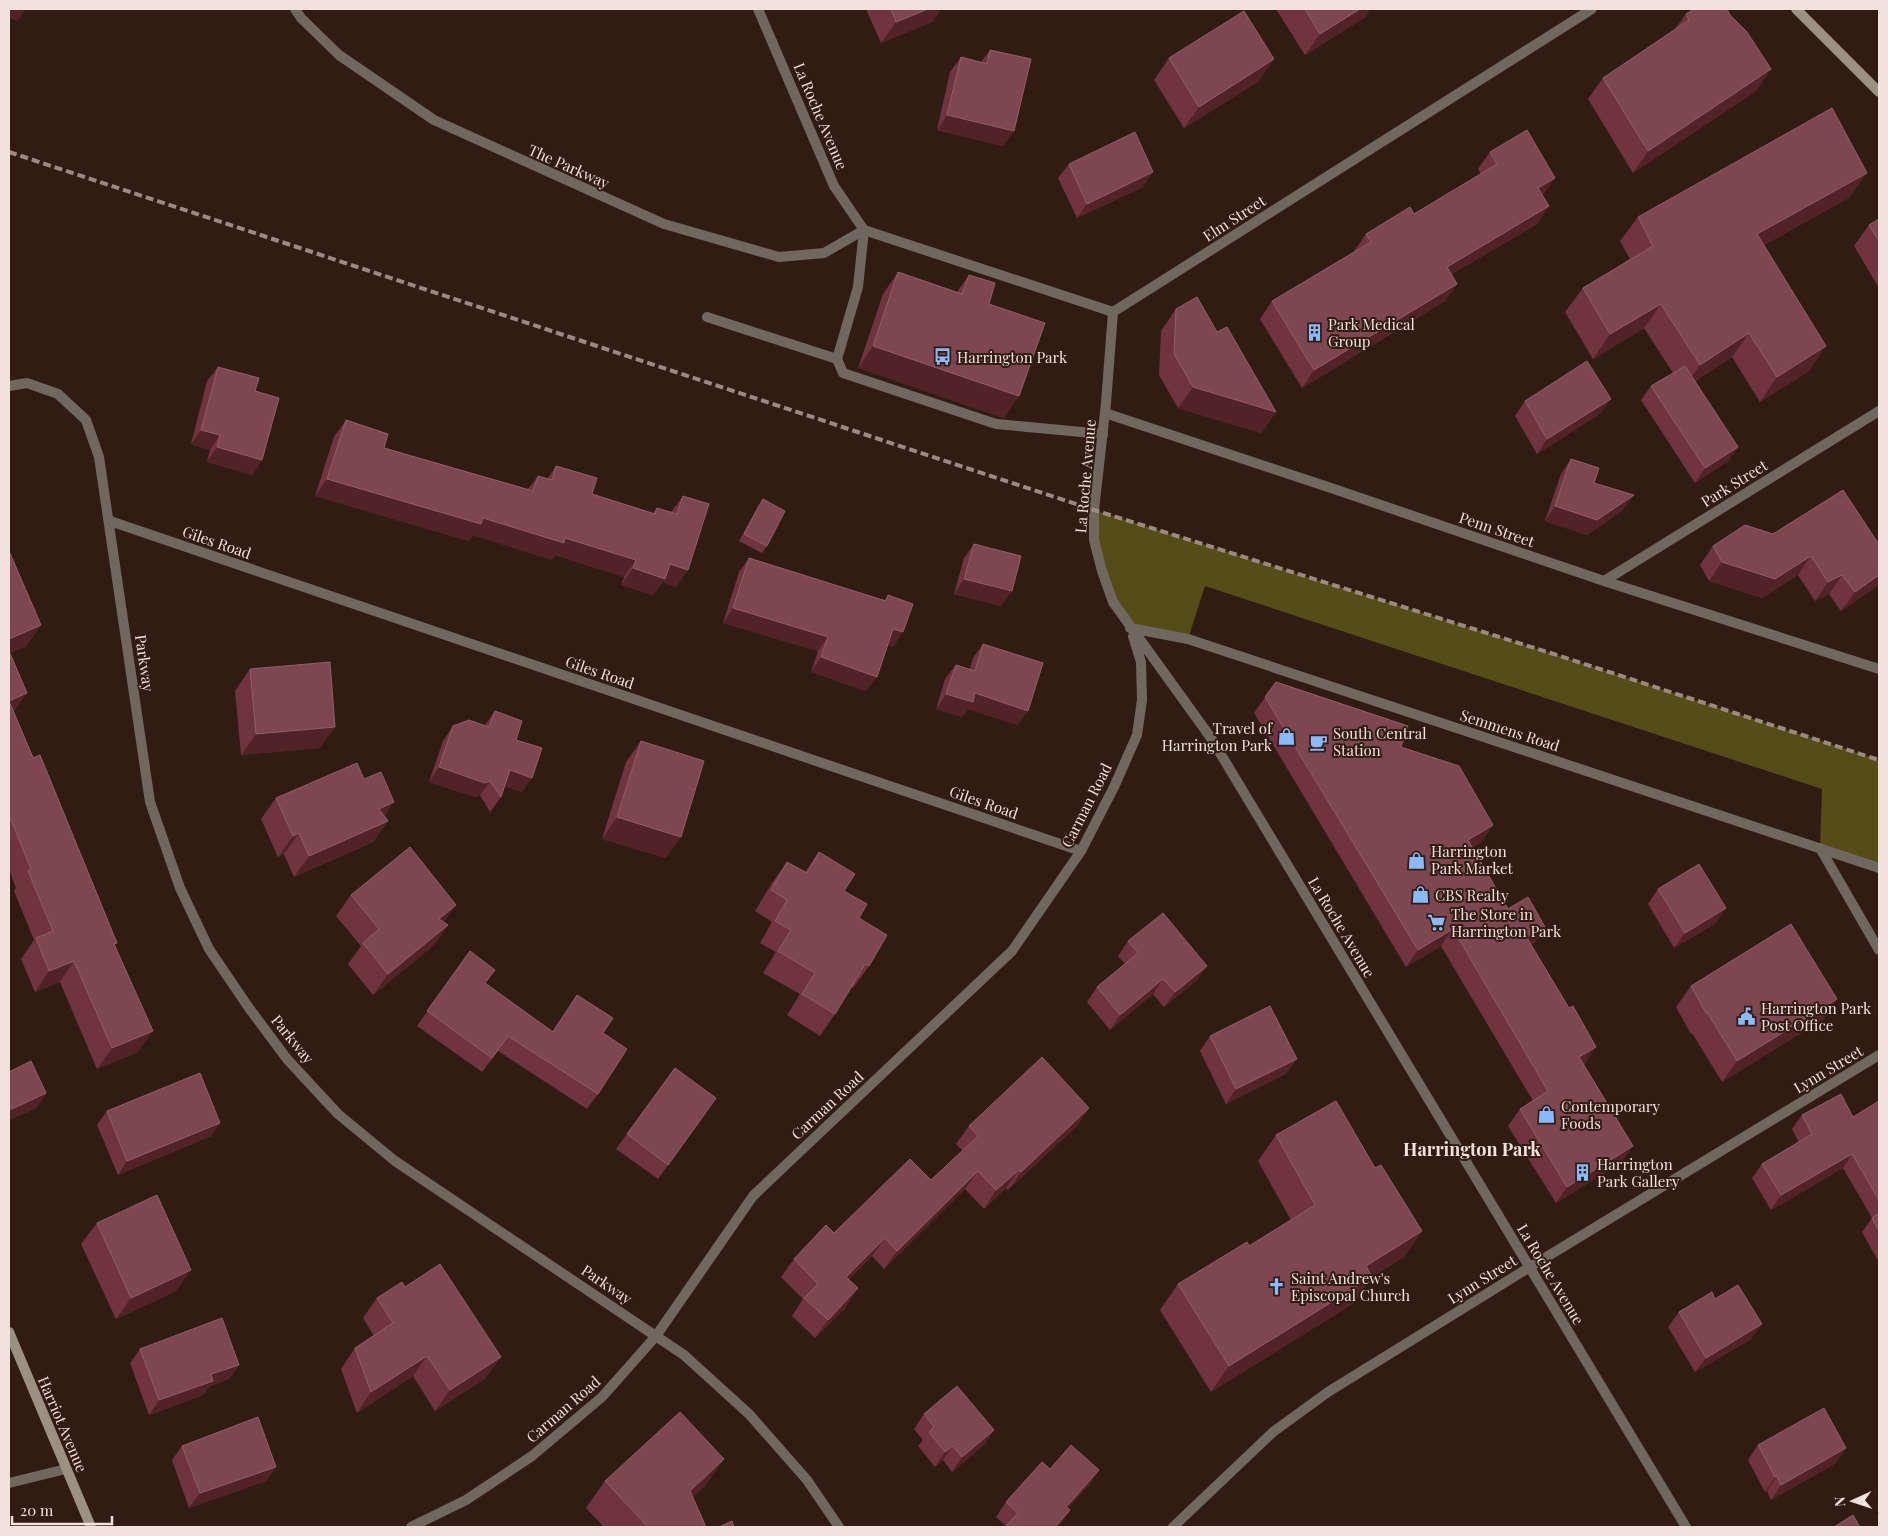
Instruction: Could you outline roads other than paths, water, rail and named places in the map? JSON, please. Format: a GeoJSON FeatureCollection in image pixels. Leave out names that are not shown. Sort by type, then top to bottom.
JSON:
{"type":"FeatureCollection","features":[{"type":"Feature","properties":{"kind":"street","name":"The Parkway"},"geometry":{"type":"LineString","coordinates":[[294,9],[339,55],[434,120],[664,224],[779,256],[824,253],[864,230]]}},
{"type":"Feature","properties":{"kind":"street","name":"La Roche Avenue"},"geometry":{"type":"LineString","coordinates":[[758,9],[834,186],[864,230]]}},
{"type":"Feature","properties":{"kind":"street","name":"Elm Street"},"geometry":{"type":"LineString","coordinates":[[1114,312],[1592,9]]}},
{"type":"Feature","properties":{"kind":"street"},"geometry":{"type":"LineString","coordinates":[[1796,9],[1879,92]]}},
{"type":"Feature","properties":{"kind":"street"},"geometry":{"type":"LineString","coordinates":[[1103,434],[996,424],[842,373],[837,360],[858,287],[864,230],[1114,312]]}},
{"type":"Feature","properties":{"kind":"street","name":"La Roche Avenue"},"geometry":{"type":"LineString","coordinates":[[1114,312],[1094,510],[1094,540],[1113,602],[1211,738],[1686,1527]]}},
{"type":"Feature","properties":{"kind":"street"},"geometry":{"type":"LineString","coordinates":[[707,317],[837,360]]}},
{"type":"Feature","properties":{"kind":"street","name":"Parkway"},"geometry":{"type":"LineString","coordinates":[[9,386],[27,383],[58,394],[86,420],[99,457],[110,521],[150,802],[180,888],[209,950],[249,1008],[287,1059],[338,1114],[395,1160],[684,1355],[749,1414],[807,1480],[840,1527]]}},
{"type":"Feature","properties":{"kind":"street","name":"Park Street"},"geometry":{"type":"LineString","coordinates":[[1604,581],[1879,411]]}},
{"type":"Feature","properties":{"kind":"street","name":"Penn Street"},"geometry":{"type":"LineString","coordinates":[[1105,413],[1604,581],[1879,669]]}},
{"type":"Feature","properties":{"kind":"street","name":"Giles Road"},"geometry":{"type":"LineString","coordinates":[[110,521],[1081,851]]}},
{"type":"Feature","properties":{"kind":"street","name":"Semmens Road"},"geometry":{"type":"LineString","coordinates":[[1130,628],[1188,639],[1879,868]]}},
{"type":"Feature","properties":{"kind":"street","name":"Carman Road"},"geometry":{"type":"LineString","coordinates":[[411,1527],[466,1500],[532,1456],[602,1397],[656,1336],[753,1196],[1012,951],[1081,851],[1114,787],[1137,736],[1142,700],[1141,662],[1130,628]]}},
{"type":"Feature","properties":{"kind":"street"},"geometry":{"type":"LineString","coordinates":[[1820,848],[1879,950]]}},
{"type":"Feature","properties":{"kind":"street","name":"Lynn Street"},"geometry":{"type":"LineString","coordinates":[[1173,1527],[1273,1432],[1328,1392],[1879,1055]]}},
{"type":"Feature","properties":{"kind":"street","name":"Harriot Avenue"},"geometry":{"type":"LineString","coordinates":[[9,1332],[90,1527]]}},
{"type":"Feature","properties":{"kind":"street"},"geometry":{"type":"LineString","coordinates":[[9,1483],[66,1470]]}},
{"type":"Feature","properties":{"kind":"railway"},"geometry":{"type":"LineString","coordinates":[[9,152],[1094,510],[1560,656],[1879,760]]}},
{"type":"Feature","properties":{"kind":"place","name":"Park Medical Group"},"geometry":{"type":"Point","coordinates":[1314,333]}},
{"type":"Feature","properties":{"kind":"place","name":"Harrington Park"},"geometry":{"type":"Point","coordinates":[943,357]}},
{"type":"Feature","properties":{"kind":"place","name":"Travel of Harrington Park"},"geometry":{"type":"Point","coordinates":[1286,737]}},
{"type":"Feature","properties":{"kind":"place","name":"South Central Station"},"geometry":{"type":"Point","coordinates":[1319,742]}},
{"type":"Feature","properties":{"kind":"place","name":"Harrington Park Market"},"geometry":{"type":"Point","coordinates":[1417,860]}},
{"type":"Feature","properties":{"kind":"place","name":"CBS Realty"},"geometry":{"type":"Point","coordinates":[1421,895]}},
{"type":"Feature","properties":{"kind":"place","name":"The Store in Harrington Park"},"geometry":{"type":"Point","coordinates":[1437,923]}},
{"type":"Feature","properties":{"kind":"place","name":"Harrington Park Post Office"},"geometry":{"type":"Point","coordinates":[1747,1017]}},
{"type":"Feature","properties":{"kind":"place","name":"Contemporary Foods"},"geometry":{"type":"Point","coordinates":[1547,1115]}},
{"type":"Feature","properties":{"kind":"place","name":"Harrington Park Gallery"},"geometry":{"type":"Point","coordinates":[1583,1173]}},
{"type":"Feature","properties":{"kind":"place","name":"Saint Andrew's Episcopal Church"},"geometry":{"type":"Point","coordinates":[1277,1287]}},
{"type":"Feature","properties":{"kind":"district","name":"Harrington Park"},"geometry":{"type":"Point","coordinates":[1472,1149]}}]}
